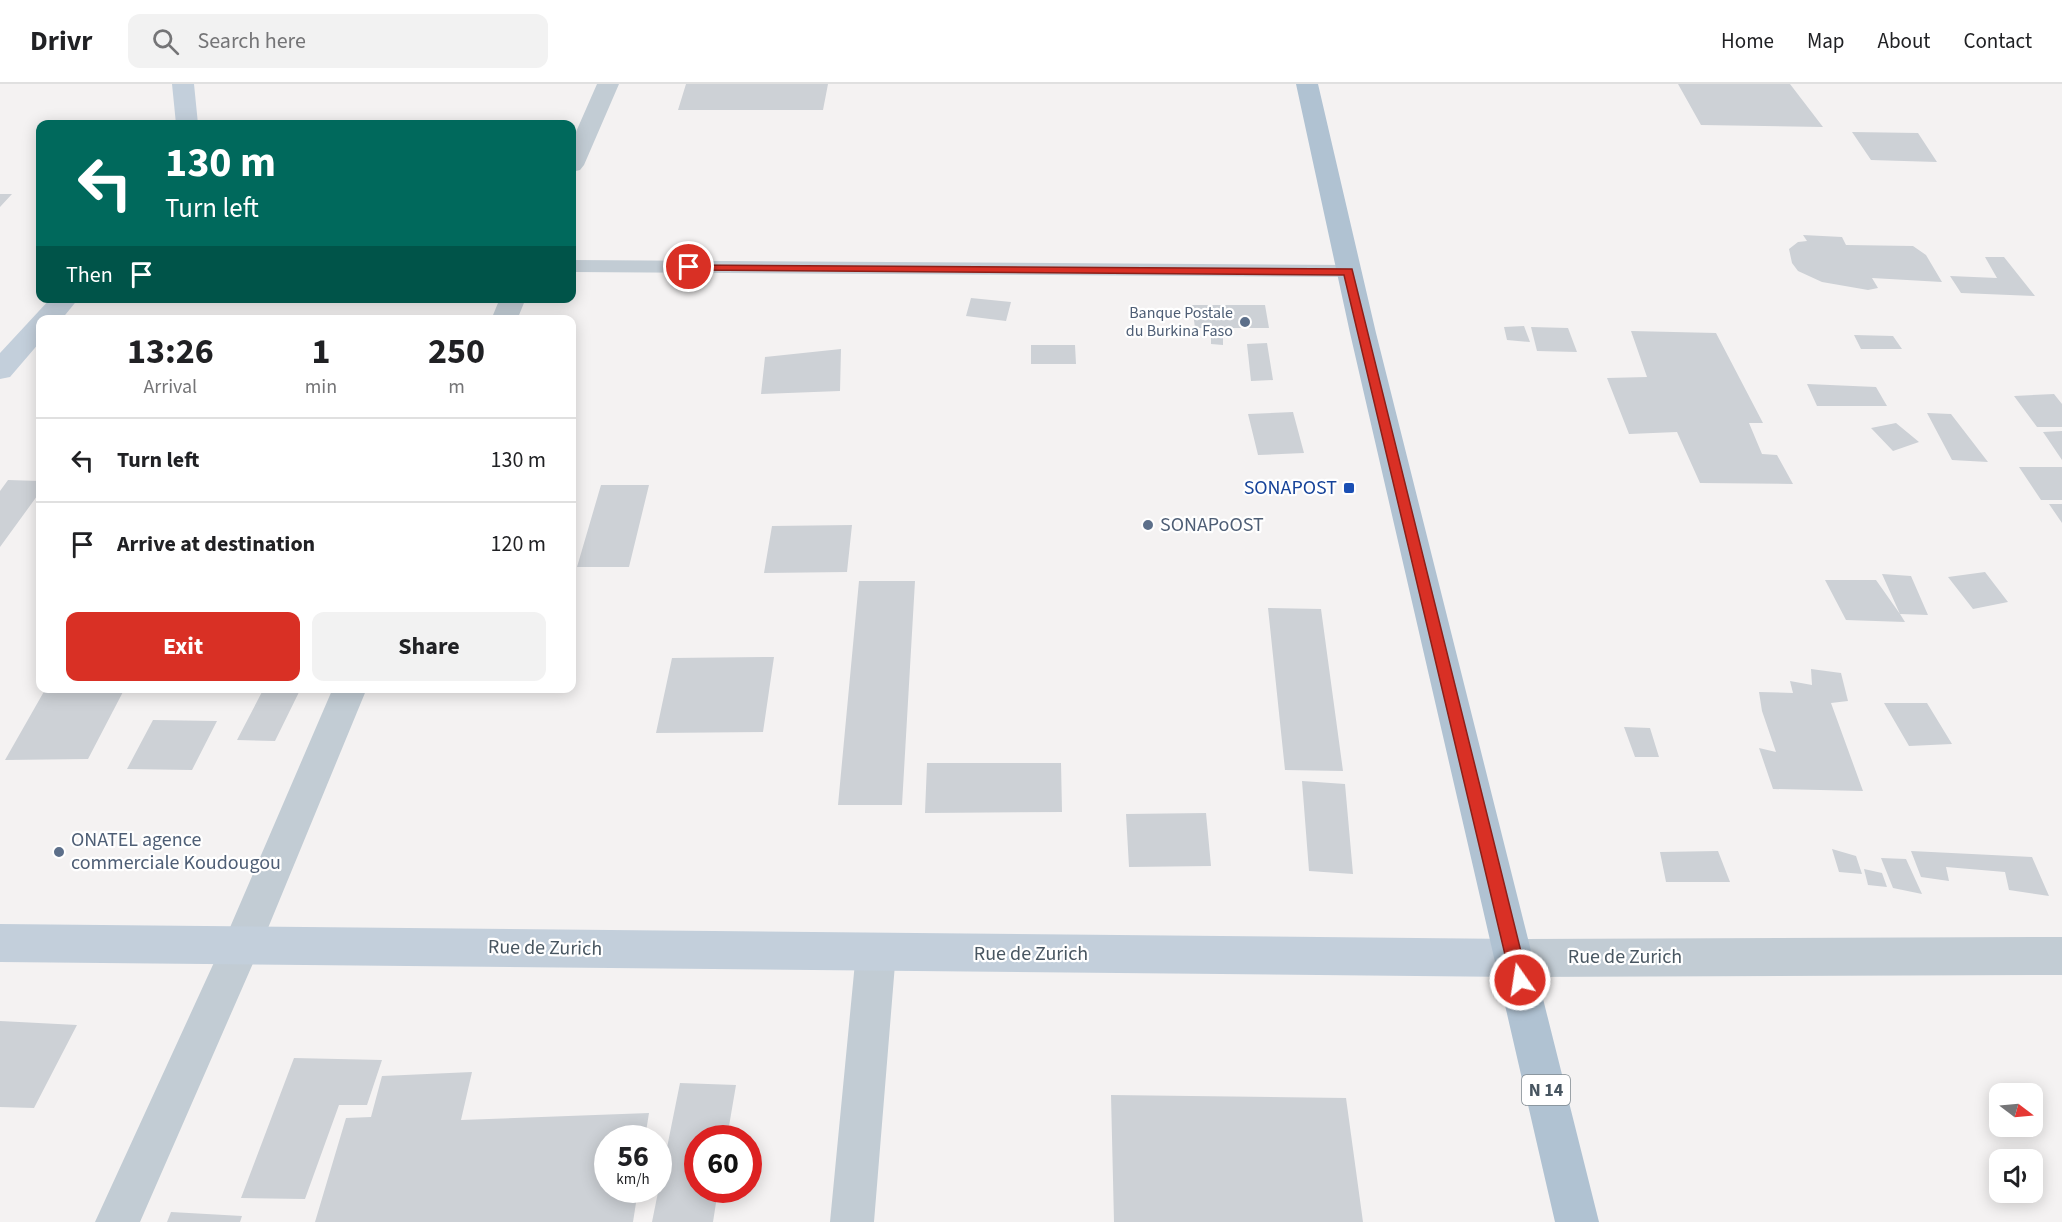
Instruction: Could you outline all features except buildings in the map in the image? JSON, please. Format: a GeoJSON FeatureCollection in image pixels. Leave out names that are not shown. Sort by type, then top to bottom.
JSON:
{"type":"FeatureCollection","features":[{"type":"Feature","properties":{"kind":"main road"},"geometry":{"type":"LineString","coordinates":[[183,84],[187,120]]}},
{"type":"Feature","properties":{"kind":"main road","name":"N 14"},"geometry":{"type":"LineString","coordinates":[[1307,84],[1348,271],[1577,1222]]}},
{"type":"Feature","properties":{"kind":"main road"},"geometry":{"type":"LineString","coordinates":[[51,315],[61,303]]}},
{"type":"Feature","properties":{"kind":"main road"},"geometry":{"type":"LineString","coordinates":[[0,370],[36,330]]}},
{"type":"Feature","properties":{"kind":"main road","name":"Rue de Zurich"},"geometry":{"type":"LineString","coordinates":[[0,943],[1514,958]]}},
{"type":"Feature","properties":{"kind":"street"},"geometry":{"type":"LineString","coordinates":[[576,156],[608,84]]}},
{"type":"Feature","properties":{"kind":"street"},"geometry":{"type":"LineString","coordinates":[[117,1222],[242,945],[348,693]]}},
{"type":"Feature","properties":{"kind":"street"},"geometry":{"type":"LineString","coordinates":[[852,1222],[876,952]]}},
{"type":"Feature","properties":{"kind":"street","name":"Rue de Zurich"},"geometry":{"type":"LineString","coordinates":[[1514,958],[2062,956]]}},
{"type":"Feature","properties":{"kind":"lane"},"geometry":{"type":"LineString","coordinates":[[576,266],[1348,271]]}},
{"type":"Feature","properties":{"kind":"place","name":"Banque Postale du Burkina Faso"},"geometry":{"type":"Point","coordinates":[1245,322]}},
{"type":"Feature","properties":{"kind":"place","name":"SONAPOST"},"geometry":{"type":"Point","coordinates":[1349,488]}},
{"type":"Feature","properties":{"kind":"place","name":"SONAPoOST"},"geometry":{"type":"Point","coordinates":[1148,525]}},
{"type":"Feature","properties":{"kind":"place","name":"ONATEL agence commerciale Koudougou"},"geometry":{"type":"Point","coordinates":[59,852]}},
{"type":"Feature","properties":{"kind":"route"},"geometry":{"type":"LineString","coordinates":[[689,267],[1348,271],[1520,980]]}}]}
